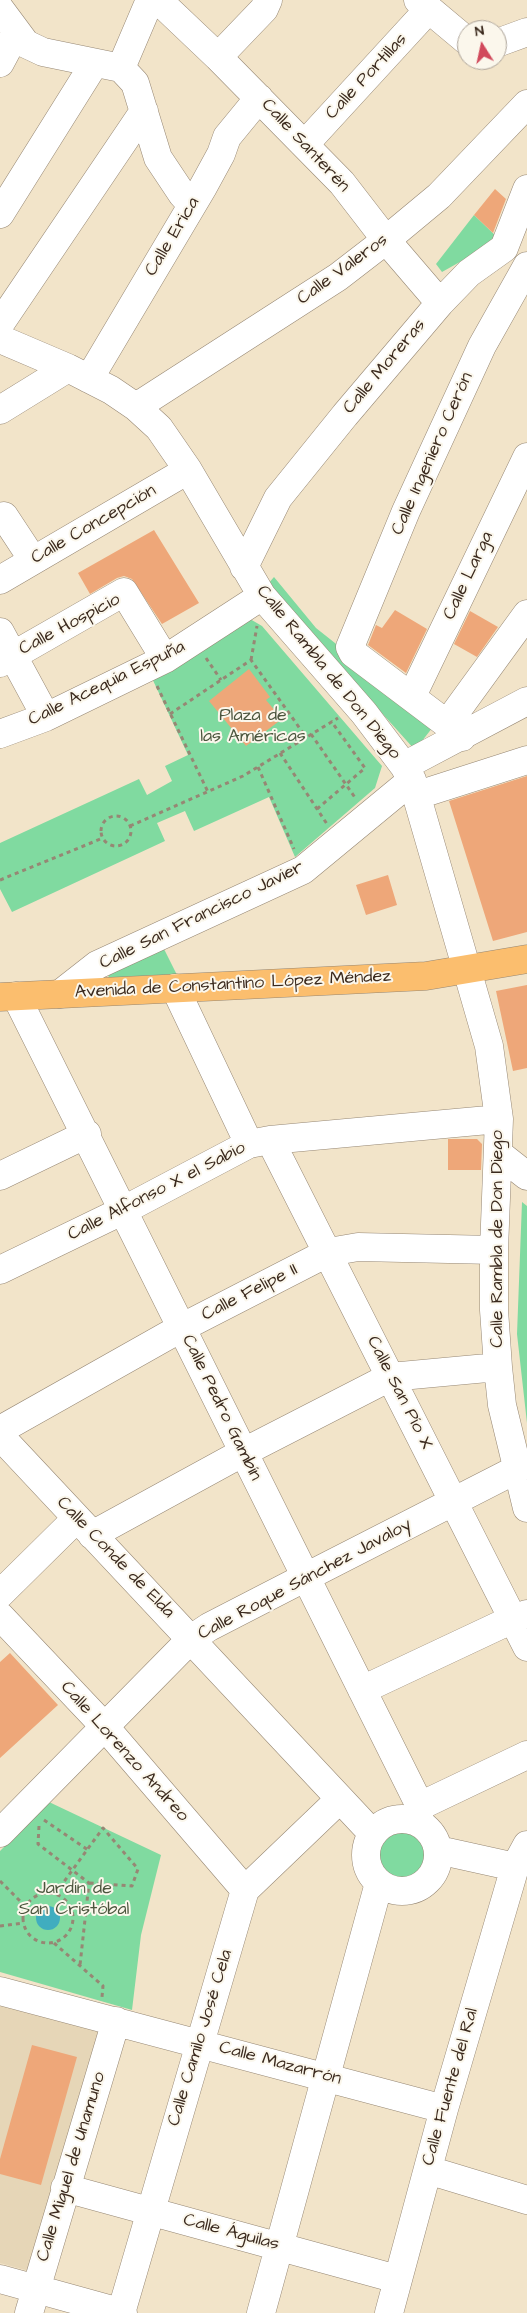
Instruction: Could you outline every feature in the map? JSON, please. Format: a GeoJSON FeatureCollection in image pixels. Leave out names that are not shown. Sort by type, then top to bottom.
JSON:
{"type":"FeatureCollection","features":[{"type":"Feature","properties":{"kind":"main road","name":"Avenida de Constantino López Méndez"},"geometry":{"type":"LineString","coordinates":[[8,996],[426,976],[466,971],[527,959]]}},
{"type":"Feature","properties":{"kind":"street"},"geometry":{"type":"LineString","coordinates":[[120,68],[150,0]]}},
{"type":"Feature","properties":{"kind":"street","name":"Calle Santerén"},"geometry":{"type":"LineString","coordinates":[[158,0],[306,144],[342,183],[386,240],[440,303]]}},
{"type":"Feature","properties":{"kind":"street"},"geometry":{"type":"LineString","coordinates":[[218,57],[264,9],[268,0]]}},
{"type":"Feature","properties":{"kind":"street"},"geometry":{"type":"LineString","coordinates":[[423,5],[457,33]]}},
{"type":"Feature","properties":{"kind":"street","name":"Calle Portillas"},"geometry":{"type":"LineString","coordinates":[[306,144],[423,5]]}},
{"type":"Feature","properties":{"kind":"street"},"geometry":{"type":"LineString","coordinates":[[0,9],[26,44],[43,52],[120,68],[134,83],[158,158],[182,194],[192,205]]}},
{"type":"Feature","properties":{"kind":"street"},"geometry":{"type":"LineString","coordinates":[[507,39],[527,32]]}},
{"type":"Feature","properties":{"kind":"street"},"geometry":{"type":"LineString","coordinates":[[0,63],[16,33]]}},
{"type":"Feature","properties":{"kind":"street"},"geometry":{"type":"LineString","coordinates":[[0,214],[94,64]]}},
{"type":"Feature","properties":{"kind":"street","name":"Calle Erica"},"geometry":{"type":"LineString","coordinates":[[79,374],[192,205],[221,154],[227,137],[259,98]]}},
{"type":"Feature","properties":{"kind":"street","name":"Calle Valeros"},"geometry":{"type":"LineString","coordinates":[[136,407],[338,277],[386,240],[439,196],[527,104]]}},
{"type":"Feature","properties":{"kind":"street"},"geometry":{"type":"LineString","coordinates":[[0,324],[144,111]]}},
{"type":"Feature","properties":{"kind":"street"},"geometry":{"type":"LineString","coordinates":[[515,253],[527,189]]}},
{"type":"Feature","properties":{"kind":"street","name":"Calle Moreras"},"geometry":{"type":"LineString","coordinates":[[244,567],[278,498],[440,303],[469,273],[515,253]]}},
{"type":"Feature","properties":{"kind":"street","name":"Calle Ingeniero Cerón"},"geometry":{"type":"LineString","coordinates":[[350,647],[406,511],[482,346],[527,266]]}},
{"type":"Feature","properties":{"kind":"street","name":"Calle Rambla de Don Diego"},"geometry":{"type":"LineString","coordinates":[[0,339],[110,390],[136,407],[159,428],[188,470],[262,596],[358,705],[411,780],[489,1046],[499,1119],[494,1250],[494,1310],[498,1367],[502,1405],[522,1466],[527,1508]]}},
{"type":"Feature","properties":{"kind":"street"},"geometry":{"type":"LineString","coordinates":[[0,410],[79,374]]}},
{"type":"Feature","properties":{"kind":"street","name":"Calle Larga"},"geometry":{"type":"LineString","coordinates":[[412,696],[527,457]]}},
{"type":"Feature","properties":{"kind":"street","name":"Calle Concepción"},"geometry":{"type":"LineString","coordinates":[[0,580],[188,470]]}},
{"type":"Feature","properties":{"kind":"street","name":"Calle Moreras"},"geometry":{"type":"LineString","coordinates":[[224,532],[252,517],[278,498]]}},
{"type":"Feature","properties":{"kind":"street"},"geometry":{"type":"LineString","coordinates":[[0,519],[4,516],[33,560]]}},
{"type":"Feature","properties":{"kind":"street","name":"Calle Hospicio"},"geometry":{"type":"LineString","coordinates":[[4,650],[124,592],[157,664]]}},
{"type":"Feature","properties":{"kind":"street","name":"Calle Acequia Espuña"},"geometry":{"type":"LineString","coordinates":[[0,734],[46,717],[157,664],[262,596]]}},
{"type":"Feature","properties":{"kind":"street"},"geometry":{"type":"LineString","coordinates":[[411,780],[454,730],[527,614]]}},
{"type":"Feature","properties":{"kind":"street"},"geometry":{"type":"LineString","coordinates":[[325,669],[350,647]]}},
{"type":"Feature","properties":{"kind":"street","name":"Calle Rambla de Don Diego"},"geometry":{"type":"LineString","coordinates":[[350,647],[353,653],[412,696],[454,730]]}},
{"type":"Feature","properties":{"kind":"street"},"geometry":{"type":"LineString","coordinates":[[4,650],[46,717]]}},
{"type":"Feature","properties":{"kind":"street"},"geometry":{"type":"LineString","coordinates":[[454,730],[527,702]]}},
{"type":"Feature","properties":{"kind":"street"},"geometry":{"type":"LineString","coordinates":[[437,751],[453,784]]}},
{"type":"Feature","properties":{"kind":"street"},"geometry":{"type":"LineString","coordinates":[[411,780],[453,784],[527,760]]}},
{"type":"Feature","properties":{"kind":"street","name":"Calle San Francisco Javier"},"geometry":{"type":"LineString","coordinates":[[60,994],[97,965],[303,870],[339,842],[411,780]]}},
{"type":"Feature","properties":{"kind":"street","name":"Calle San Pío X"},"geometry":{"type":"LineString","coordinates":[[175,988],[260,1142],[329,1252],[453,1502],[520,1617],[527,1647]]}},
{"type":"Feature","properties":{"kind":"street","name":"Calle Pedro Gambín"},"geometry":{"type":"LineString","coordinates":[[8,996],[87,1134],[242,1453],[362,1690],[419,1814]]}},
{"type":"Feature","properties":{"kind":"street","name":"Calle Alfonso X el Sabio"},"geometry":{"type":"LineString","coordinates":[[0,1270],[260,1142],[499,1119]]}},
{"type":"Feature","properties":{"kind":"street"},"geometry":{"type":"LineString","coordinates":[[0,1176],[87,1134]]}},
{"type":"Feature","properties":{"kind":"street"},"geometry":{"type":"LineString","coordinates":[[499,1154],[527,1176]]}},
{"type":"Feature","properties":{"kind":"street","name":"Calle Felipe II"},"geometry":{"type":"LineString","coordinates":[[0,1430],[181,1328],[329,1252],[358,1247],[494,1250]]}},
{"type":"Feature","properties":{"kind":"street"},"geometry":{"type":"LineString","coordinates":[[0,1594],[84,1527],[242,1453],[390,1376],[498,1367]]}},
{"type":"Feature","properties":{"kind":"street","name":"Calle Conde de Elda"},"geometry":{"type":"LineString","coordinates":[[0,1436],[373,1834]]}},
{"type":"Feature","properties":{"kind":"street","name":"Calle Roque Sánchez Javaloy"},"geometry":{"type":"LineString","coordinates":[[0,1833],[191,1639],[209,1627],[522,1466]]}},
{"type":"Feature","properties":{"kind":"street","name":"Calle Lorenzo Andreo"},"geometry":{"type":"LineString","coordinates":[[0,1616],[105,1727],[246,1890]]}},
{"type":"Feature","properties":{"kind":"street"},"geometry":{"type":"LineString","coordinates":[[362,1690],[520,1617]]}},
{"type":"Feature","properties":{"kind":"street"},"geometry":{"type":"LineString","coordinates":[[419,1814],[432,1833],[438,1850],[435,1871],[429,1880],[420,1887],[399,1891],[388,1888],[379,1883],[373,1876],[366,1860],[368,1842],[373,1834],[388,1821],[408,1819],[419,1814],[527,1755]]}},
{"type":"Feature","properties":{"kind":"street","name":"Calle Camilo José Cela"},"geometry":{"type":"LineString","coordinates":[[122,2313],[149,2210],[246,1890],[340,1799]]}},
{"type":"Feature","properties":{"kind":"street"},"geometry":{"type":"LineString","coordinates":[[438,1850],[522,1857]]}},
{"type":"Feature","properties":{"kind":"street","name":"Calle Fuente del Ral"},"geometry":{"type":"LineString","coordinates":[[389,2313],[444,2109],[522,1857]]}},
{"type":"Feature","properties":{"kind":"street"},"geometry":{"type":"LineString","coordinates":[[261,2313],[379,1883]]}},
{"type":"Feature","properties":{"kind":"street","name":"Calle Mazarrón"},"geometry":{"type":"LineString","coordinates":[[0,1991],[326,2076],[444,2109]]}},
{"type":"Feature","properties":{"kind":"street","name":"Calle Miguel de Unamuno"},"geometry":{"type":"LineString","coordinates":[[32,2301],[65,2188],[108,2019]]}},
{"type":"Feature","properties":{"kind":"street"},"geometry":{"type":"LineString","coordinates":[[428,2170],[527,2200]]}},
{"type":"Feature","properties":{"kind":"street","name":"Calle Águilas"},"geometry":{"type":"LineString","coordinates":[[65,2188],[397,2279]]}},
{"type":"Feature","properties":{"kind":"street"},"geometry":{"type":"LineString","coordinates":[[0,2279],[32,2301],[122,2313]]}},
{"type":"Feature","properties":{"kind":"path"},"geometry":{"type":"LineString","coordinates":[[170,714],[252,660],[306,737]]}},
{"type":"Feature","properties":{"kind":"path"},"geometry":{"type":"LineString","coordinates":[[157,664],[170,714],[208,792]]}},
{"type":"Feature","properties":{"kind":"path"},"geometry":{"type":"LineString","coordinates":[[130,826],[258,768],[358,705]]}},
{"type":"Feature","properties":{"kind":"path"},"geometry":{"type":"LineString","coordinates":[[317,809],[365,768],[332,722]]}},
{"type":"Feature","properties":{"kind":"path"},"geometry":{"type":"LineString","coordinates":[[311,734],[368,817]]}},
{"type":"Feature","properties":{"kind":"path"},"geometry":{"type":"LineString","coordinates":[[280,753],[339,842]]}},
{"type":"Feature","properties":{"kind":"path"},"geometry":{"type":"LineString","coordinates":[[258,768],[303,870]]}},
{"type":"Feature","properties":{"kind":"path"},"geometry":{"type":"LineString","coordinates":[[119,817],[130,826],[128,840],[120,845],[110,845],[103,838],[101,829],[110,818],[119,817]]}},
{"type":"Feature","properties":{"kind":"path"},"geometry":{"type":"LineString","coordinates":[[0,880],[103,838]]}},
{"type":"Feature","properties":{"kind":"path"},"geometry":{"type":"LineString","coordinates":[[55,1894],[72,1870],[88,1850],[103,1828],[138,1868],[132,1886],[89,1883],[72,1870],[38,1844],[40,1817],[88,1850]]}},
{"type":"Feature","properties":{"kind":"path"},"geometry":{"type":"LineString","coordinates":[[0,1881],[26,1907]]}},
{"type":"Feature","properties":{"kind":"path"},"geometry":{"type":"LineString","coordinates":[[80,1966],[89,1883]]}},
{"type":"Feature","properties":{"kind":"path"},"geometry":{"type":"LineString","coordinates":[[43,1894],[55,1894],[66,1900],[71,1907],[73,1923],[66,1936],[54,1942],[42,1943],[28,1933],[24,1923],[26,1907],[36,1897],[43,1894]]}},
{"type":"Feature","properties":{"kind":"path"},"geometry":{"type":"LineString","coordinates":[[0,1926],[24,1923]]}},
{"type":"Feature","properties":{"kind":"path"},"geometry":{"type":"LineString","coordinates":[[54,1942],[103,1986],[108,2019]]}},
{"type":"Feature","properties":{"kind":"shaded area"},"geometry":{"type":"Polygon","coordinates":[[[0,2003],[97,2030],[102,2038],[29,2271],[0,2263],[0,2003]]]}},
{"type":"Feature","properties":{"kind":"green space"},"geometry":{"type":"Polygon","coordinates":[[[474,215],[498,238],[490,245],[442,272],[436,264],[474,215]]]}},
{"type":"Feature","properties":{"kind":"green space"},"geometry":{"type":"Polygon","coordinates":[[[274,577],[316,628],[436,723],[415,750],[267,585],[274,577]]]}},
{"type":"Feature","properties":{"kind":"green space","name":"Plaza de las Américas"},"geometry":{"type":"Polygon","coordinates":[[[250,619],[262,626],[382,766],[375,788],[295,857],[269,797],[194,831],[185,811],[157,823],[165,841],[12,912],[0,889],[0,843],[139,779],[147,795],[172,781],[165,766],[188,755],[150,674],[250,619]]]}},
{"type":"Feature","properties":{"kind":"green space"},"geometry":{"type":"Polygon","coordinates":[[[164,949],[179,979],[108,981],[109,973],[164,949]]]}},
{"type":"Feature","properties":{"kind":"green space"},"geometry":{"type":"Polygon","coordinates":[[[522,1202],[527,1206],[527,1423],[517,1334],[522,1202]]]}},
{"type":"Feature","properties":{"kind":"green space","name":"Jardín de San Cristóbal"},"geometry":{"type":"Polygon","coordinates":[[[49,1802],[161,1855],[141,1935],[132,2010],[0,1972],[0,1851],[49,1802]]]}},
{"type":"Feature","properties":{"kind":"green space"},"geometry":{"type":"Polygon","coordinates":[[[403,1823],[415,1825],[425,1832],[432,1842],[434,1854],[432,1866],[425,1876],[415,1883],[403,1885],[391,1883],[381,1876],[374,1866],[372,1854],[374,1842],[381,1832],[391,1825],[403,1823]]]}},
{"type":"Feature","properties":{"kind":"water"},"geometry":{"type":"Polygon","coordinates":[[[48,1906],[56,1910],[60,1918],[56,1926],[48,1930],[40,1926],[36,1918],[40,1910],[48,1906]]]}},
{"type":"Feature","properties":{"kind":"building"},"geometry":{"type":"Polygon","coordinates":[[[495,189],[506,199],[493,233],[474,215],[495,189]]]}},
{"type":"Feature","properties":{"kind":"building"},"geometry":{"type":"Polygon","coordinates":[[[154,530],[199,603],[162,624],[132,579],[124,576],[117,578],[90,594],[78,573],[154,530]]]}},
{"type":"Feature","properties":{"kind":"building"},"geometry":{"type":"Polygon","coordinates":[[[395,610],[427,629],[406,673],[368,645],[376,625],[382,628],[395,610]]]}},
{"type":"Feature","properties":{"kind":"building"},"geometry":{"type":"Polygon","coordinates":[[[470,611],[498,627],[477,657],[454,644],[470,611]]]}},
{"type":"Feature","properties":{"kind":"building"},"geometry":{"type":"Polygon","coordinates":[[[249,669],[270,697],[266,700],[282,719],[246,746],[209,701],[249,669]]]}},
{"type":"Feature","properties":{"kind":"building"},"geometry":{"type":"Polygon","coordinates":[[[527,776],[527,932],[493,941],[449,801],[527,776]]]}},
{"type":"Feature","properties":{"kind":"building"},"geometry":{"type":"Polygon","coordinates":[[[388,875],[397,905],[366,915],[356,885],[388,875]]]}},
{"type":"Feature","properties":{"kind":"building"},"geometry":{"type":"Polygon","coordinates":[[[527,985],[527,1068],[513,1071],[496,991],[527,985]]]}},
{"type":"Feature","properties":{"kind":"building"},"geometry":{"type":"Polygon","coordinates":[[[448,1139],[477,1139],[482,1144],[481,1170],[448,1170],[448,1139]]]}},
{"type":"Feature","properties":{"kind":"building"},"geometry":{"type":"Polygon","coordinates":[[[10,1653],[58,1705],[0,1758],[0,1662],[10,1653]]]}},
{"type":"Feature","properties":{"kind":"building"},"geometry":{"type":"Polygon","coordinates":[[[32,2045],[77,2057],[41,2185],[0,2174],[0,2159],[32,2045]]]}}]}
